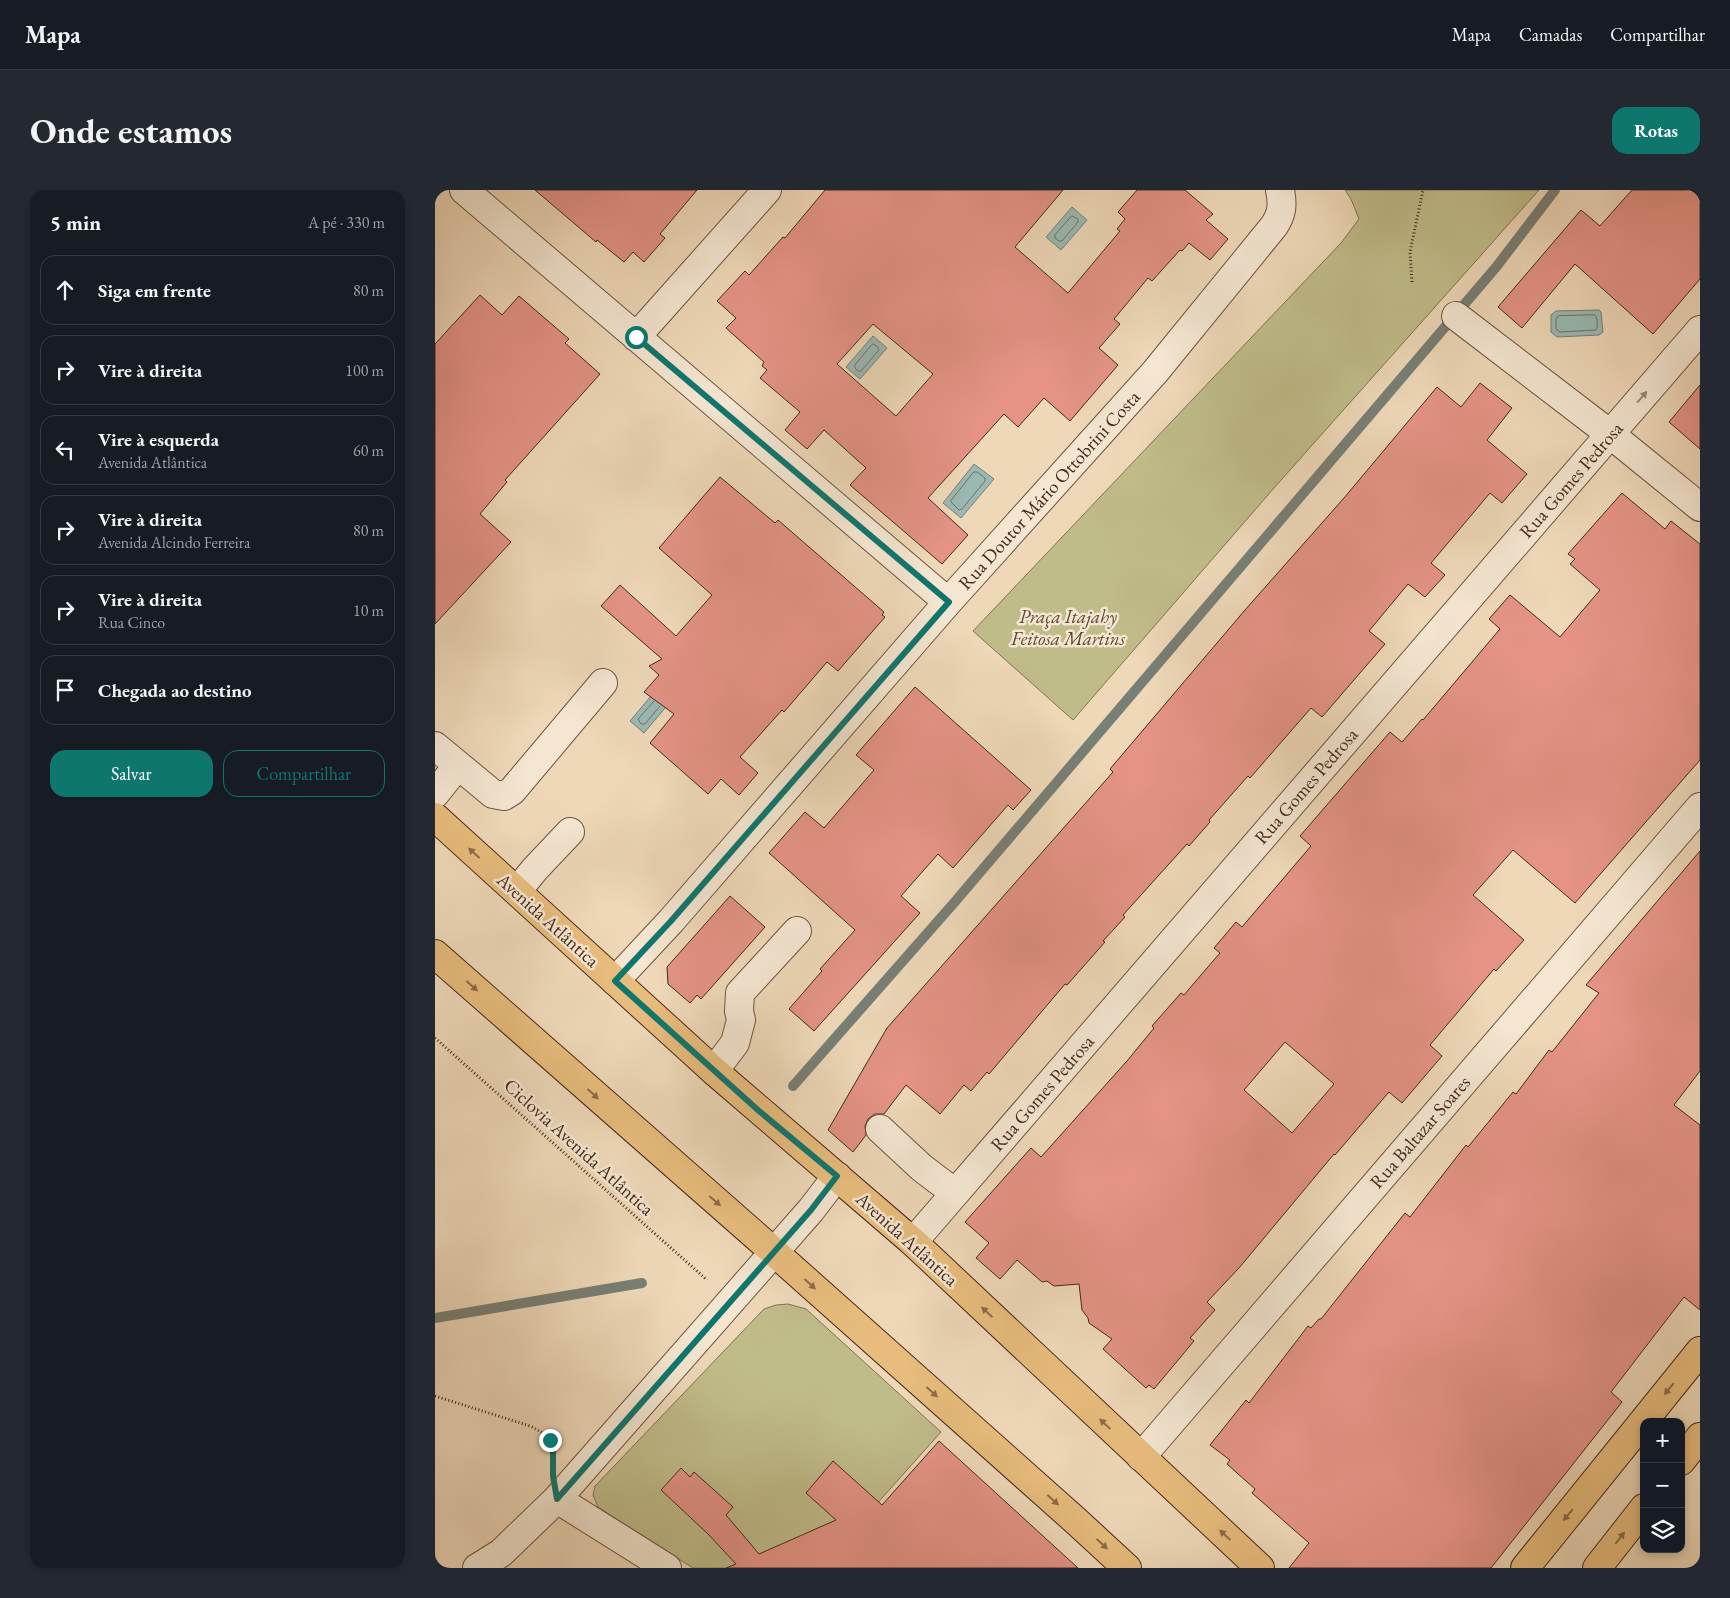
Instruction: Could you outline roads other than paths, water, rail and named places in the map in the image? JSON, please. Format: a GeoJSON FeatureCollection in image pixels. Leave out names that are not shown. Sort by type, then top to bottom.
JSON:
{"type":"FeatureCollection","features":[{"type":"Feature","properties":{"kind":"main road","name":"Avenida Atlântica"},"geometry":{"type":"LineString","coordinates":[[435,817],[714,1071],[913,1242],[1260,1568]]}},
{"type":"Feature","properties":{"kind":"main road"},"geometry":{"type":"LineString","coordinates":[[435,954],[774,1252],[1127,1568]]}},
{"type":"Feature","properties":{"kind":"main road"},"geometry":{"type":"LineString","coordinates":[[1525,1568],[1700,1351]]}},
{"type":"Feature","properties":{"kind":"main road"},"geometry":{"type":"LineString","coordinates":[[1685,1456],[1700,1437]]}},
{"type":"Feature","properties":{"kind":"main road"},"geometry":{"type":"LineString","coordinates":[[1597,1568],[1640,1513]]}},
{"type":"Feature","properties":{"kind":"street"},"geometry":{"type":"LineString","coordinates":[[464,190],[949,602]]}},
{"type":"Feature","properties":{"kind":"street"},"geometry":{"type":"LineString","coordinates":[[636,337],[767,190]]}},
{"type":"Feature","properties":{"kind":"street","name":"Rua Doutor Mário Ottobrini Costa"},"geometry":{"type":"LineString","coordinates":[[615,981],[678,914],[949,602],[1155,372],[1274,226],[1280,216],[1282,199],[1280,190]]}},
{"type":"Feature","properties":{"kind":"street"},"geometry":{"type":"LineString","coordinates":[[1457,316],[1610,434],[1700,507]]}},
{"type":"Feature","properties":{"kind":"street","name":"Rua Gomes Pedrosa"},"geometry":{"type":"LineString","coordinates":[[913,1242],[1700,330]]}},
{"type":"Feature","properties":{"kind":"street"},"geometry":{"type":"LineString","coordinates":[[435,746],[493,794],[504,796],[512,791],[603,683]]}},
{"type":"Feature","properties":{"kind":"street"},"geometry":{"type":"LineString","coordinates":[[435,794],[457,765]]}},
{"type":"Feature","properties":{"kind":"street","name":"Rua Baltazar Soares"},"geometry":{"type":"LineString","coordinates":[[1141,1457],[1700,808]]}},
{"type":"Feature","properties":{"kind":"street"},"geometry":{"type":"LineString","coordinates":[[517,891],[570,832]]}},
{"type":"Feature","properties":{"kind":"street"},"geometry":{"type":"LineString","coordinates":[[714,1071],[735,1043],[741,1020],[739,1010],[740,993],[797,931]]}},
{"type":"Feature","properties":{"kind":"street"},"geometry":{"type":"LineString","coordinates":[[880,1129],[922,1168],[955,1193]]}},
{"type":"Feature","properties":{"kind":"street"},"geometry":{"type":"LineString","coordinates":[[477,1568],[502,1560],[811,1210],[837,1176]]}},
{"type":"Feature","properties":{"kind":"street"},"geometry":{"type":"LineString","coordinates":[[557,1499],[667,1568]]}},
{"type":"Feature","properties":{"kind":"water"},"geometry":{"type":"Polygon","coordinates":[[[1072,207],[1087,220],[1061,250],[1046,237],[1072,207]]]}},
{"type":"Feature","properties":{"kind":"water"},"geometry":{"type":"Polygon","coordinates":[[[1599,310],[1601,312],[1603,332],[1599,335],[1557,337],[1551,332],[1551,315],[1556,311],[1599,310]]]}},
{"type":"Feature","properties":{"kind":"water"},"geometry":{"type":"Polygon","coordinates":[[[873,336],[887,348],[860,379],[846,367],[873,336]]]}},
{"type":"Feature","properties":{"kind":"water"},"geometry":{"type":"Polygon","coordinates":[[[974,464],[994,479],[961,518],[943,503],[974,464]]]}},
{"type":"Feature","properties":{"kind":"water"},"geometry":{"type":"Polygon","coordinates":[[[656,690],[671,701],[644,733],[630,721],[656,690]]]}},
{"type":"Feature","properties":{"kind":"waterway"},"geometry":{"type":"LineString","coordinates":[[793,1086],[953,904],[1497,266],[1555,190]]}},
{"type":"Feature","properties":{"kind":"waterway"},"geometry":{"type":"LineString","coordinates":[[435,1318],[642,1283]]}},
{"type":"Feature","properties":{"kind":"park label","name":"Praça Itajahy Feitosa Martins"},"geometry":{"type":"Point","coordinates":[1068,627]}}]}
